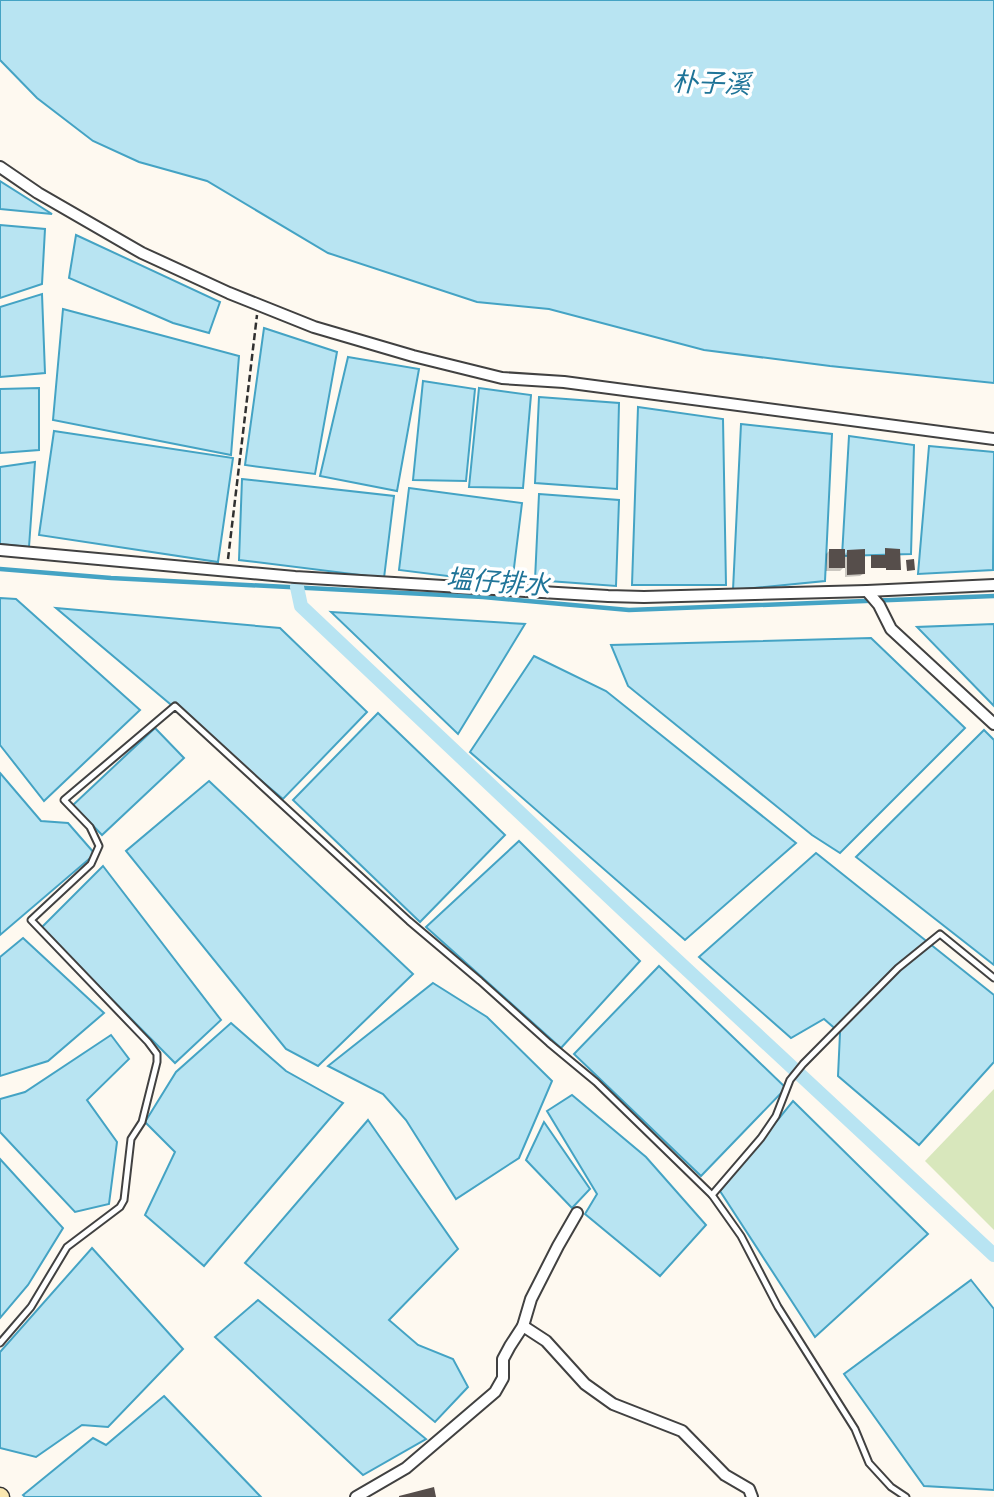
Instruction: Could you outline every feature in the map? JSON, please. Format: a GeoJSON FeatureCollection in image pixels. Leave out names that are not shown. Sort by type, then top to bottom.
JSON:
{"type":"FeatureCollection","features":[{"type":"Feature","properties":{"kind":"street"},"geometry":{"type":"LineString","coordinates":[[0,167],[38,193],[142,253],[313,327],[413,356],[502,379],[564,382],[994,439]]}},
{"type":"Feature","properties":{"kind":"street"},"geometry":{"type":"LineString","coordinates":[[0,550],[295,577],[608,596],[867,591],[994,585]]}},
{"type":"Feature","properties":{"kind":"street"},"geometry":{"type":"LineString","coordinates":[[867,591],[879,605],[891,629],[994,724]]}},
{"type":"Feature","properties":{"kind":"street"},"geometry":{"type":"LineString","coordinates":[[356,1497],[406,1468],[495,1392],[503,1378],[503,1359],[523,1326],[531,1299],[577,1213]]}},
{"type":"Feature","properties":{"kind":"street"},"geometry":{"type":"LineString","coordinates":[[523,1326],[546,1341],[586,1384],[613,1405],[682,1432],[725,1475],[749,1489],[752,1497]]}},
{"type":"Feature","properties":{"kind":"lane"},"geometry":{"type":"LineString","coordinates":[[0,1343],[31,1307],[67,1247],[120,1207],[124,1200],[131,1139],[142,1122],[158,1062],[157,1054],[148,1042],[31,920],[91,864],[99,846],[89,827],[64,800],[175,706],[409,921],[596,1082],[712,1195],[741,1237],[778,1307],[855,1429],[869,1463],[891,1487],[906,1497]]}},
{"type":"Feature","properties":{"kind":"lane"},"geometry":{"type":"LineString","coordinates":[[712,1195],[761,1138],[776,1116],[790,1080],[803,1064],[898,968],[940,934],[994,978]]}},
{"type":"Feature","properties":{"kind":"path"},"geometry":{"type":"LineString","coordinates":[[227,570],[258,305]]}},
{"type":"Feature","properties":{"kind":"green space"},"geometry":{"type":"Polygon","coordinates":[[[994,1089],[994,1230],[925,1161],[994,1089]]]}},
{"type":"Feature","properties":{"kind":"water","name":"朴子溪"},"geometry":{"type":"Polygon","coordinates":[[[0,0],[994,0],[994,383],[704,350],[549,309],[477,302],[328,253],[207,181],[139,162],[93,141],[37,98],[0,60],[0,0]]]}},
{"type":"Feature","properties":{"kind":"water"},"geometry":{"type":"Polygon","coordinates":[[[0,181],[52,214],[0,209],[0,181]]]}},
{"type":"Feature","properties":{"kind":"water"},"geometry":{"type":"Polygon","coordinates":[[[0,225],[45,229],[42,284],[0,298],[0,225]]]}},
{"type":"Feature","properties":{"kind":"water"},"geometry":{"type":"Polygon","coordinates":[[[76,235],[220,302],[209,333],[173,323],[69,278],[76,235]]]}},
{"type":"Feature","properties":{"kind":"water"},"geometry":{"type":"Polygon","coordinates":[[[42,294],[45,373],[0,377],[0,307],[42,294]]]}},
{"type":"Feature","properties":{"kind":"water"},"geometry":{"type":"Polygon","coordinates":[[[63,309],[239,356],[231,455],[53,420],[63,309]]]}},
{"type":"Feature","properties":{"kind":"water"},"geometry":{"type":"Polygon","coordinates":[[[264,328],[337,352],[315,474],[245,465],[264,328]]]}},
{"type":"Feature","properties":{"kind":"water"},"geometry":{"type":"Polygon","coordinates":[[[348,357],[419,369],[397,491],[320,476],[348,357]]]}},
{"type":"Feature","properties":{"kind":"water"},"geometry":{"type":"Polygon","coordinates":[[[423,381],[475,389],[466,481],[413,480],[423,381]]]}},
{"type":"Feature","properties":{"kind":"water"},"geometry":{"type":"Polygon","coordinates":[[[39,388],[39,450],[0,453],[0,389],[39,388]]]}},
{"type":"Feature","properties":{"kind":"water"},"geometry":{"type":"Polygon","coordinates":[[[479,388],[531,395],[523,488],[469,487],[479,388]]]}},
{"type":"Feature","properties":{"kind":"water"},"geometry":{"type":"Polygon","coordinates":[[[539,397],[619,403],[617,489],[535,483],[539,397]]]}},
{"type":"Feature","properties":{"kind":"water"},"geometry":{"type":"Polygon","coordinates":[[[638,407],[723,419],[726,585],[632,585],[638,407]]]}},
{"type":"Feature","properties":{"kind":"water"},"geometry":{"type":"Polygon","coordinates":[[[741,424],[832,434],[825,581],[733,590],[741,424]]]}},
{"type":"Feature","properties":{"kind":"water"},"geometry":{"type":"Polygon","coordinates":[[[54,431],[233,458],[218,562],[39,535],[54,431]]]}},
{"type":"Feature","properties":{"kind":"water"},"geometry":{"type":"Polygon","coordinates":[[[849,436],[914,445],[911,554],[842,556],[849,436]]]}},
{"type":"Feature","properties":{"kind":"water"},"geometry":{"type":"Polygon","coordinates":[[[929,446],[994,452],[993,570],[918,574],[929,446]]]}},
{"type":"Feature","properties":{"kind":"water"},"geometry":{"type":"Polygon","coordinates":[[[35,462],[29,547],[0,544],[0,467],[35,462]]]}},
{"type":"Feature","properties":{"kind":"water"},"geometry":{"type":"Polygon","coordinates":[[[242,479],[394,496],[384,578],[239,560],[242,479]]]}},
{"type":"Feature","properties":{"kind":"water"},"geometry":{"type":"Polygon","coordinates":[[[409,488],[522,503],[512,584],[399,570],[409,488]]]}},
{"type":"Feature","properties":{"kind":"water"},"geometry":{"type":"Polygon","coordinates":[[[539,494],[619,500],[616,586],[535,580],[539,494]]]}},
{"type":"Feature","properties":{"kind":"water"},"geometry":{"type":"Polygon","coordinates":[[[0,598],[16,599],[140,710],[44,801],[0,745],[0,598]]]}},
{"type":"Feature","properties":{"kind":"water"},"geometry":{"type":"Polygon","coordinates":[[[56,608],[280,628],[367,712],[283,799],[56,608]]]}},
{"type":"Feature","properties":{"kind":"water"},"geometry":{"type":"Polygon","coordinates":[[[331,612],[525,624],[458,734],[331,612]]]}},
{"type":"Feature","properties":{"kind":"water"},"geometry":{"type":"Polygon","coordinates":[[[994,624],[994,706],[917,627],[994,624]]]}},
{"type":"Feature","properties":{"kind":"water"},"geometry":{"type":"Polygon","coordinates":[[[871,638],[965,728],[840,853],[812,835],[628,686],[611,645],[871,638]]]}},
{"type":"Feature","properties":{"kind":"water"},"geometry":{"type":"Polygon","coordinates":[[[534,656],[606,691],[796,843],[685,940],[470,752],[534,656]]]}},
{"type":"Feature","properties":{"kind":"water"},"geometry":{"type":"Polygon","coordinates":[[[378,713],[505,835],[420,922],[293,800],[378,713]]]}},
{"type":"Feature","properties":{"kind":"water"},"geometry":{"type":"Polygon","coordinates":[[[155,728],[184,758],[102,835],[73,805],[155,728]]]}},
{"type":"Feature","properties":{"kind":"water"},"geometry":{"type":"Polygon","coordinates":[[[984,730],[994,740],[994,965],[856,857],[984,730]]]}},
{"type":"Feature","properties":{"kind":"water"},"geometry":{"type":"Polygon","coordinates":[[[0,773],[41,821],[68,823],[95,854],[0,935],[0,773]]]}},
{"type":"Feature","properties":{"kind":"water"},"geometry":{"type":"Polygon","coordinates":[[[209,781],[413,974],[318,1066],[286,1049],[126,851],[209,781]]]}},
{"type":"Feature","properties":{"kind":"water"},"geometry":{"type":"Polygon","coordinates":[[[519,841],[640,961],[561,1048],[426,927],[519,841]]]}},
{"type":"Feature","properties":{"kind":"water"},"geometry":{"type":"Polygon","coordinates":[[[816,853],[994,995],[994,1062],[919,1145],[838,1076],[840,1033],[824,1019],[791,1038],[699,957],[816,853]]]}},
{"type":"Feature","properties":{"kind":"water"},"geometry":{"type":"Polygon","coordinates":[[[103,866],[221,1020],[175,1063],[41,928],[103,866]]]}},
{"type":"Feature","properties":{"kind":"water"},"geometry":{"type":"Polygon","coordinates":[[[23,938],[104,1013],[48,1061],[0,1076],[0,957],[23,938]]]}},
{"type":"Feature","properties":{"kind":"water"},"geometry":{"type":"Polygon","coordinates":[[[659,966],[786,1088],[701,1176],[574,1054],[659,966]]]}},
{"type":"Feature","properties":{"kind":"water"},"geometry":{"type":"Polygon","coordinates":[[[433,983],[487,1017],[552,1081],[519,1158],[456,1199],[406,1120],[383,1094],[328,1066],[433,983]]]}},
{"type":"Feature","properties":{"kind":"water"},"geometry":{"type":"Polygon","coordinates":[[[231,1023],[286,1071],[343,1103],[204,1266],[145,1215],[175,1152],[145,1122],[176,1072],[231,1023]]]}},
{"type":"Feature","properties":{"kind":"water"},"geometry":{"type":"Polygon","coordinates":[[[111,1035],[129,1059],[87,1100],[117,1142],[109,1204],[75,1212],[0,1132],[0,1099],[25,1092],[111,1035]]]}},
{"type":"Feature","properties":{"kind":"water"},"geometry":{"type":"Polygon","coordinates":[[[572,1095],[646,1157],[706,1225],[660,1276],[585,1214],[597,1194],[547,1111],[572,1095]]]}},
{"type":"Feature","properties":{"kind":"water"},"geometry":{"type":"Polygon","coordinates":[[[793,1101],[928,1234],[815,1337],[720,1191],[793,1101]]]}},
{"type":"Feature","properties":{"kind":"water"},"geometry":{"type":"Polygon","coordinates":[[[368,1120],[458,1249],[389,1320],[418,1345],[453,1359],[468,1387],[435,1422],[245,1263],[368,1120]]]}},
{"type":"Feature","properties":{"kind":"water"},"geometry":{"type":"Polygon","coordinates":[[[544,1122],[590,1189],[572,1208],[526,1160],[544,1122]]]}},
{"type":"Feature","properties":{"kind":"water"},"geometry":{"type":"Polygon","coordinates":[[[0,1159],[63,1228],[28,1285],[0,1318],[0,1159]]]}},
{"type":"Feature","properties":{"kind":"water"},"geometry":{"type":"Polygon","coordinates":[[[92,1248],[183,1349],[108,1427],[82,1425],[36,1457],[0,1448],[0,1352],[92,1248]]]}},
{"type":"Feature","properties":{"kind":"water"},"geometry":{"type":"Polygon","coordinates":[[[971,1280],[994,1309],[994,1490],[924,1486],[844,1374],[971,1280]]]}},
{"type":"Feature","properties":{"kind":"water"},"geometry":{"type":"Polygon","coordinates":[[[258,1300],[426,1439],[363,1475],[215,1337],[258,1300]]]}},
{"type":"Feature","properties":{"kind":"water"},"geometry":{"type":"Polygon","coordinates":[[[164,1396],[261,1497],[23,1495],[93,1438],[106,1445],[164,1396]]]}},
{"type":"Feature","properties":{"kind":"building"},"geometry":{"type":"Polygon","coordinates":[[[885,548],[900,549],[901,570],[871,568],[871,555],[885,555],[885,548]]]}},
{"type":"Feature","properties":{"kind":"building"},"geometry":{"type":"Polygon","coordinates":[[[829,549],[845,549],[845,568],[829,568],[829,549]]]}},
{"type":"Feature","properties":{"kind":"building"},"geometry":{"type":"Polygon","coordinates":[[[865,549],[865,574],[847,575],[847,550],[865,549]]]}},
{"type":"Feature","properties":{"kind":"building"},"geometry":{"type":"Polygon","coordinates":[[[914,559],[915,570],[907,571],[906,560],[914,559]]]}},
{"type":"Feature","properties":{"kind":"building"},"geometry":{"type":"Polygon","coordinates":[[[434,1487],[436,1497],[399,1497],[399,1496],[434,1487]]]}},
{"type":"Feature","properties":{"kind":"waterway","name":"塭仔排水"},"geometry":{"type":"LineString","coordinates":[[0,569],[111,578],[483,597],[629,610],[994,596]]}},
{"type":"Feature","properties":{"kind":"waterway"},"geometry":{"type":"LineString","coordinates":[[297,587],[301,606],[994,1255]]}}]}
